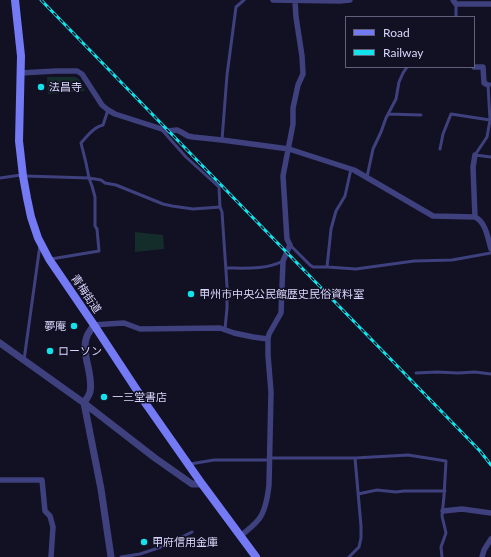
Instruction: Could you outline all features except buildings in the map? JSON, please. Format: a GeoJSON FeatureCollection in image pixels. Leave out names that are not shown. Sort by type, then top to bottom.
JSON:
{"type":"FeatureCollection","features":[{"type":"Feature","properties":{"kind":"main road","name":"青梅街道"},"geometry":{"type":"LineString","coordinates":[[15,0],[20,46],[19,141],[23,175],[31,217],[40,243],[49,259],[146,404],[202,484],[256,557]]}},
{"type":"Feature","properties":{"kind":"street"},"geometry":{"type":"LineString","coordinates":[[273,0],[350,0]]}},
{"type":"Feature","properties":{"kind":"street"},"geometry":{"type":"LineString","coordinates":[[240,536],[258,521],[262,514],[268,492],[271,392],[268,339],[269,334],[282,313],[283,261],[290,246],[287,239],[283,176],[293,124],[293,108],[298,85],[303,74],[295,1]]}},
{"type":"Feature","properties":{"kind":"street"},"geometry":{"type":"LineString","coordinates":[[454,2],[491,4]]}},
{"type":"Feature","properties":{"kind":"street"},"geometry":{"type":"LineString","coordinates":[[475,67],[483,68],[484,83],[489,85]]}},
{"type":"Feature","properties":{"kind":"street"},"geometry":{"type":"LineString","coordinates":[[20,73],[77,71],[82,74],[102,105],[115,114],[160,129],[168,131],[177,130],[193,138],[222,140],[289,150],[354,170],[433,216],[479,218],[486,230],[491,249]]}},
{"type":"Feature","properties":{"kind":"street"},"geometry":{"type":"LineString","coordinates":[[475,155],[476,217]]}},
{"type":"Feature","properties":{"kind":"street"},"geometry":{"type":"LineString","coordinates":[[111,557],[101,489],[84,403],[90,393],[91,382],[85,352],[86,340],[87,335],[94,325],[124,323],[140,329],[220,328],[234,333],[268,339]]}},
{"type":"Feature","properties":{"kind":"street"},"geometry":{"type":"LineString","coordinates":[[0,343],[84,403],[155,458],[192,484],[202,484]]}},
{"type":"Feature","properties":{"kind":"street"},"geometry":{"type":"LineString","coordinates":[[0,480],[42,480],[45,511],[50,516],[53,527],[51,557]]}},
{"type":"Feature","properties":{"kind":"street"},"geometry":{"type":"LineString","coordinates":[[443,511],[462,510],[491,513]]}},
{"type":"Feature","properties":{"kind":"street"},"geometry":{"type":"LineString","coordinates":[[482,557],[484,550],[491,539]]}},
{"type":"Feature","properties":{"kind":"lane"},"geometry":{"type":"LineString","coordinates":[[222,140],[227,75],[236,7],[244,0]]}},
{"type":"Feature","properties":{"kind":"lane"},"geometry":{"type":"LineString","coordinates":[[454,2],[456,16]]}},
{"type":"Feature","properties":{"kind":"lane"},"geometry":{"type":"LineString","coordinates":[[367,177],[373,149],[396,99],[399,82],[406,68]]}},
{"type":"Feature","properties":{"kind":"lane"},"geometry":{"type":"LineString","coordinates":[[489,85],[490,120],[488,137],[475,155],[491,157]]}},
{"type":"Feature","properties":{"kind":"lane"},"geometry":{"type":"LineString","coordinates":[[49,259],[99,251],[97,229],[95,226],[95,197],[81,143],[92,131],[103,125],[108,110]]}},
{"type":"Feature","properties":{"kind":"lane"},"geometry":{"type":"LineString","coordinates":[[388,114],[421,115]]}},
{"type":"Feature","properties":{"kind":"lane"},"geometry":{"type":"LineString","coordinates":[[440,149],[443,134],[451,114],[490,120]]}},
{"type":"Feature","properties":{"kind":"lane"},"geometry":{"type":"LineString","coordinates":[[160,129],[186,157],[219,187],[228,308],[225,329]]}},
{"type":"Feature","properties":{"kind":"lane"},"geometry":{"type":"LineString","coordinates":[[327,266],[331,229],[336,211],[345,196],[350,169]]}},
{"type":"Feature","properties":{"kind":"lane"},"geometry":{"type":"LineString","coordinates":[[0,178],[23,175],[89,178],[116,185],[163,204],[172,206],[193,209],[220,207]]}},
{"type":"Feature","properties":{"kind":"lane"},"geometry":{"type":"LineString","coordinates":[[24,360],[40,243]]}},
{"type":"Feature","properties":{"kind":"lane"},"geometry":{"type":"LineString","coordinates":[[290,246],[313,267],[327,266],[356,269],[414,261],[452,260],[491,253]]}},
{"type":"Feature","properties":{"kind":"lane"},"geometry":{"type":"LineString","coordinates":[[226,268],[258,267],[277,264],[283,261]]}},
{"type":"Feature","properties":{"kind":"lane"},"geometry":{"type":"LineString","coordinates":[[416,373],[475,372],[491,374]]}},
{"type":"Feature","properties":{"kind":"lane"},"geometry":{"type":"LineString","coordinates":[[188,464],[214,460],[355,458],[408,455],[446,461],[442,519],[446,533],[441,547],[442,557]]}},
{"type":"Feature","properties":{"kind":"lane"},"geometry":{"type":"LineString","coordinates":[[349,557],[359,547],[361,538],[355,458]]}},
{"type":"Feature","properties":{"kind":"lane"},"geometry":{"type":"LineString","coordinates":[[358,494],[373,490],[396,492],[445,491]]}},
{"type":"Feature","properties":{"kind":"lane"},"geometry":{"type":"LineString","coordinates":[[121,557],[140,554],[161,547],[192,532]]}},
{"type":"Feature","properties":{"kind":"green space"},"geometry":{"type":"Polygon","coordinates":[[[47,77],[75,77],[79,79],[85,91],[48,94],[47,77]]]}},
{"type":"Feature","properties":{"kind":"green space"},"geometry":{"type":"Polygon","coordinates":[[[135,232],[163,235],[164,249],[135,252],[135,232]]]}},
{"type":"Feature","properties":{"kind":"railway"},"geometry":{"type":"LineString","coordinates":[[41,0],[480,451],[491,465]]}},
{"type":"Feature","properties":{"kind":"place","name":"法昌寺"},"geometry":{"type":"Point","coordinates":[41,87]}},
{"type":"Feature","properties":{"kind":"place","name":"甲州市中央公民館歴史民俗資料室"},"geometry":{"type":"Point","coordinates":[191,294]}},
{"type":"Feature","properties":{"kind":"place","name":"夢庵"},"geometry":{"type":"Point","coordinates":[74,326]}},
{"type":"Feature","properties":{"kind":"place","name":"ローソン"},"geometry":{"type":"Point","coordinates":[50,351]}},
{"type":"Feature","properties":{"kind":"place","name":"一三堂書店"},"geometry":{"type":"Point","coordinates":[104,397]}},
{"type":"Feature","properties":{"kind":"place","name":"甲府信用金庫"},"geometry":{"type":"Point","coordinates":[144,542]}}]}
